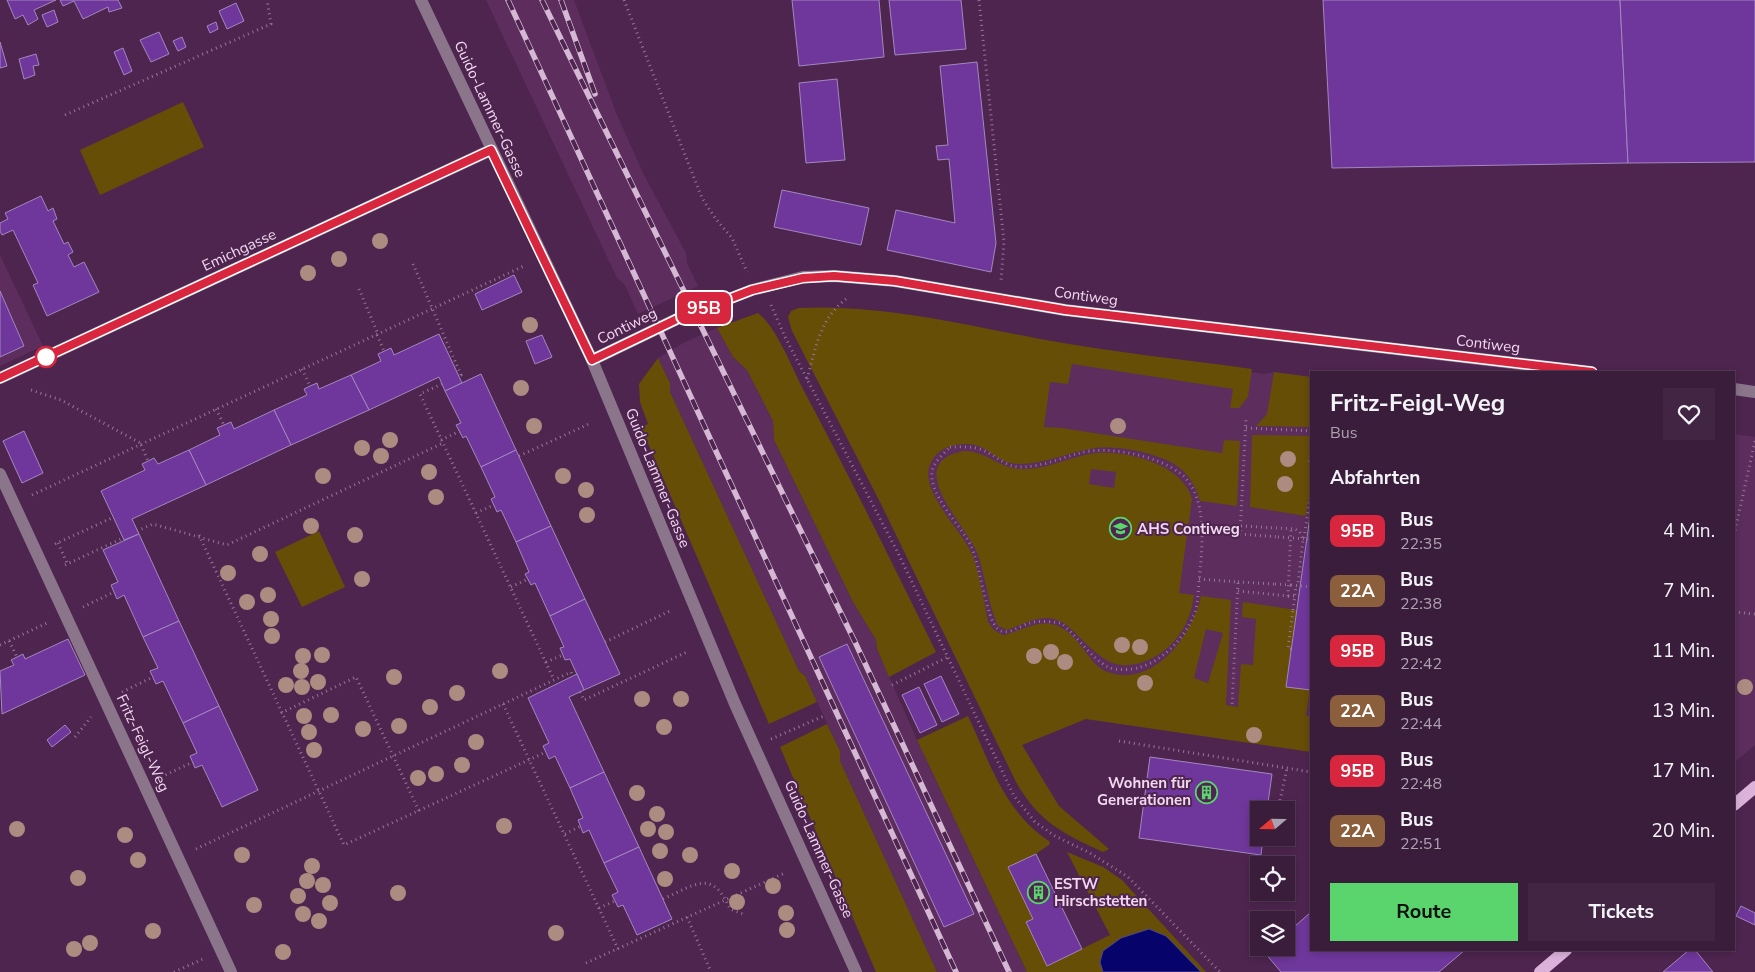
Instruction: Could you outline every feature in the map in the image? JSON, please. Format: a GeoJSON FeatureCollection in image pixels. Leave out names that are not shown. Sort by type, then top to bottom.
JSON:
{"type":"FeatureCollection","features":[{"type":"Feature","properties":{"kind":"main road"},"geometry":{"type":"LineString","coordinates":[[1735,804],[1755,787]]}},
{"type":"Feature","properties":{"kind":"main road"},"geometry":{"type":"LineString","coordinates":[[1540,972],[1565,951]]}},
{"type":"Feature","properties":{"kind":"street","name":"Guido-Lammer-Gasse"},"geometry":{"type":"LineString","coordinates":[[421,0],[592,360],[732,696],[856,972]]}},
{"type":"Feature","properties":{"kind":"street","name":"Emichgasse"},"geometry":{"type":"LineString","coordinates":[[0,378],[491,150]]}},
{"type":"Feature","properties":{"kind":"street","name":"Contiweg"},"geometry":{"type":"LineString","coordinates":[[592,360],[677,319],[752,290],[803,278],[834,276],[895,281],[998,300],[1136,319],[1582,371]]}},
{"type":"Feature","properties":{"kind":"street"},"geometry":{"type":"LineString","coordinates":[[1735,389],[1755,392]]}},
{"type":"Feature","properties":{"kind":"street","name":"Fritz-Feigl-Weg"},"geometry":{"type":"LineString","coordinates":[[0,474],[231,972]]}},
{"type":"Feature","properties":{"kind":"path"},"geometry":{"type":"LineString","coordinates":[[66,115],[271,24],[267,0]]}},
{"type":"Feature","properties":{"kind":"path"},"geometry":{"type":"LineString","coordinates":[[624,0],[702,198],[715,218],[732,238],[752,290]]}},
{"type":"Feature","properties":{"kind":"path"},"geometry":{"type":"LineString","coordinates":[[979,0],[1004,242],[998,300]]}},
{"type":"Feature","properties":{"kind":"path"},"geometry":{"type":"LineString","coordinates":[[413,264],[461,375],[458,376]]}},
{"type":"Feature","properties":{"kind":"path"},"geometry":{"type":"LineString","coordinates":[[14,504],[524,266]]}},
{"type":"Feature","properties":{"kind":"path"},"geometry":{"type":"LineString","coordinates":[[358,289],[384,351]]}},
{"type":"Feature","properties":{"kind":"path"},"geometry":{"type":"LineString","coordinates":[[807,379],[821,332],[829,315],[846,300]]}},
{"type":"Feature","properties":{"kind":"path"},"geometry":{"type":"LineString","coordinates":[[771,305],[784,337],[898,553],[1014,796],[1035,822],[1055,836],[1112,865],[1128,877],[1220,972]]}},
{"type":"Feature","properties":{"kind":"path"},"geometry":{"type":"LineString","coordinates":[[302,369],[310,386]]}},
{"type":"Feature","properties":{"kind":"path"},"geometry":{"type":"LineString","coordinates":[[442,384],[420,394],[554,680]]}},
{"type":"Feature","properties":{"kind":"path"},"geometry":{"type":"LineString","coordinates":[[31,390],[61,400],[141,444],[148,461]]}},
{"type":"Feature","properties":{"kind":"path"},"geometry":{"type":"LineString","coordinates":[[216,410],[224,425]]}},
{"type":"Feature","properties":{"kind":"path"},"geometry":{"type":"LineString","coordinates":[[1240,534],[1246,419]]}},
{"type":"Feature","properties":{"kind":"path"},"geometry":{"type":"LineString","coordinates":[[519,456],[591,423]]}},
{"type":"Feature","properties":{"kind":"path"},"geometry":{"type":"LineString","coordinates":[[1246,428],[1310,431]]}},
{"type":"Feature","properties":{"kind":"path"},"geometry":{"type":"LineString","coordinates":[[137,531],[153,524],[227,544],[460,431]]}},
{"type":"Feature","properties":{"kind":"path"},"geometry":{"type":"LineString","coordinates":[[1735,531],[1755,441]]}},
{"type":"Feature","properties":{"kind":"path"},"geometry":{"type":"LineString","coordinates":[[950,448],[980,450],[1003,464],[1022,467],[1053,462],[1097,450],[1145,456],[1182,474],[1191,485],[1203,532],[1200,579],[1195,614],[1178,642],[1156,660],[1133,669],[1108,667],[1061,623],[1032,622],[1003,632],[997,629],[991,619],[978,561],[971,546],[934,487],[932,471],[937,461],[950,448]]}},
{"type":"Feature","properties":{"kind":"path"},"geometry":{"type":"LineString","coordinates":[[476,513],[494,505]]}},
{"type":"Feature","properties":{"kind":"path"},"geometry":{"type":"LineString","coordinates":[[1203,532],[1308,539],[1310,508]]}},
{"type":"Feature","properties":{"kind":"path"},"geometry":{"type":"LineString","coordinates":[[36,553],[114,517]]}},
{"type":"Feature","properties":{"kind":"path"},"geometry":{"type":"LineString","coordinates":[[1241,526],[1291,529],[1300,532],[1303,540],[1298,584],[1301,585]]}},
{"type":"Feature","properties":{"kind":"path"},"geometry":{"type":"LineString","coordinates":[[1288,596],[1291,529]]}},
{"type":"Feature","properties":{"kind":"path"},"geometry":{"type":"LineString","coordinates":[[199,535],[344,845],[546,752]]}},
{"type":"Feature","properties":{"kind":"path"},"geometry":{"type":"LineString","coordinates":[[46,573],[123,538]]}},
{"type":"Feature","properties":{"kind":"path"},"geometry":{"type":"LineString","coordinates":[[58,543],[67,563]]}},
{"type":"Feature","properties":{"kind":"path"},"geometry":{"type":"LineString","coordinates":[[1200,579],[1310,587]]}},
{"type":"Feature","properties":{"kind":"path"},"geometry":{"type":"LineString","coordinates":[[511,588],[528,580]]}},
{"type":"Feature","properties":{"kind":"path"},"geometry":{"type":"LineString","coordinates":[[1232,706],[1238,582]]}},
{"type":"Feature","properties":{"kind":"path"},"geometry":{"type":"LineString","coordinates":[[1291,650],[1288,649],[1296,586]]}},
{"type":"Feature","properties":{"kind":"path"},"geometry":{"type":"LineString","coordinates":[[1238,591],[1299,596]]}},
{"type":"Feature","properties":{"kind":"path"},"geometry":{"type":"LineString","coordinates":[[0,645],[114,592]]}},
{"type":"Feature","properties":{"kind":"path"},"geometry":{"type":"LineString","coordinates":[[605,642],[672,610]]}},
{"type":"Feature","properties":{"kind":"path"},"geometry":{"type":"LineString","coordinates":[[1735,612],[1755,614]]}},
{"type":"Feature","properties":{"kind":"path"},"geometry":{"type":"LineString","coordinates":[[9,640],[17,657]]}},
{"type":"Feature","properties":{"kind":"path"},"geometry":{"type":"LineString","coordinates":[[580,692],[584,700],[689,651]]}},
{"type":"Feature","properties":{"kind":"path"},"geometry":{"type":"LineString","coordinates":[[546,662],[563,655]]}},
{"type":"Feature","properties":{"kind":"path"},"geometry":{"type":"LineString","coordinates":[[892,685],[948,658]]}},
{"type":"Feature","properties":{"kind":"path"},"geometry":{"type":"LineString","coordinates":[[178,858],[571,672],[573,676]]}},
{"type":"Feature","properties":{"kind":"path"},"geometry":{"type":"LineString","coordinates":[[281,713],[356,677],[419,811]]}},
{"type":"Feature","properties":{"kind":"path"},"geometry":{"type":"LineString","coordinates":[[503,704],[618,949]]}},
{"type":"Feature","properties":{"kind":"path"},"geometry":{"type":"LineString","coordinates":[[767,740],[824,716]]}},
{"type":"Feature","properties":{"kind":"path"},"geometry":{"type":"LineString","coordinates":[[1119,741],[1310,772]]}},
{"type":"Feature","properties":{"kind":"path"},"geometry":{"type":"LineString","coordinates":[[144,785],[192,762]]}},
{"type":"Feature","properties":{"kind":"path"},"geometry":{"type":"LineString","coordinates":[[1280,801],[1287,768]]}},
{"type":"Feature","properties":{"kind":"path"},"geometry":{"type":"LineString","coordinates":[[565,834],[581,826]]}},
{"type":"Feature","properties":{"kind":"path"},"geometry":{"type":"LineString","coordinates":[[586,963],[785,873]]}},
{"type":"Feature","properties":{"kind":"path"},"geometry":{"type":"LineString","coordinates":[[663,899],[703,883],[717,887],[730,909],[743,914]]}},
{"type":"Feature","properties":{"kind":"path"},"geometry":{"type":"LineString","coordinates":[[599,908],[615,901]]}},
{"type":"Feature","properties":{"kind":"path"},"geometry":{"type":"LineString","coordinates":[[686,917],[711,972]]}},
{"type":"Feature","properties":{"kind":"path"},"geometry":{"type":"LineString","coordinates":[[174,972],[221,950]]}},
{"type":"Feature","properties":{"kind":"shaded area"},"geometry":{"type":"Polygon","coordinates":[[[486,0],[574,0],[617,115],[644,175],[686,253],[687,263],[698,286],[638,314],[625,285],[617,278],[486,0]]]}},
{"type":"Feature","properties":{"kind":"shaded area"},"geometry":{"type":"Polygon","coordinates":[[[183,102],[204,147],[100,195],[80,150],[183,102]]]}},
{"type":"Feature","properties":{"kind":"shaded area"},"geometry":{"type":"Polygon","coordinates":[[[0,255],[43,346],[0,366],[0,255]]]}},
{"type":"Feature","properties":{"kind":"shaded area"},"geometry":{"type":"Polygon","coordinates":[[[799,308],[860,309],[890,312],[1093,348],[1252,369],[1248,397],[1239,408],[1230,408],[1233,389],[1072,364],[1068,384],[1050,382],[1044,427],[1062,428],[1222,453],[1224,440],[1240,441],[1237,506],[1200,501],[1193,483],[1185,472],[1173,463],[1150,454],[1124,449],[1090,449],[1029,464],[1014,464],[996,457],[978,446],[959,444],[947,447],[937,454],[930,466],[929,479],[933,493],[940,506],[974,559],[988,622],[994,630],[1003,635],[1033,625],[1051,624],[1068,632],[1093,661],[1105,671],[1122,675],[1139,673],[1154,666],[1168,656],[1180,642],[1197,611],[1201,596],[1231,600],[1226,705],[1238,707],[1241,664],[1253,665],[1256,619],[1242,617],[1243,602],[1297,610],[1286,686],[1310,690],[1306,716],[1310,717],[1310,752],[1086,719],[1022,745],[1059,806],[1109,849],[1103,852],[1088,845],[1064,832],[1043,817],[1016,782],[881,504],[792,331],[788,317],[791,311],[799,308]],[[1206,629],[1194,678],[1208,683],[1223,633],[1206,629]]]}},
{"type":"Feature","properties":{"kind":"shaded area"},"geometry":{"type":"Polygon","coordinates":[[[758,313],[772,328],[784,349],[936,652],[889,677],[877,649],[876,640],[853,602],[774,440],[773,421],[747,370],[733,357],[717,328],[758,313]]]}},
{"type":"Feature","properties":{"kind":"shaded area","name":"AHS Contiweg"},"geometry":{"type":"Polygon","coordinates":[[[836,318],[1054,345],[1264,374],[1274,372],[1310,377],[1310,752],[1112,687],[1022,713],[836,318]]]}},
{"type":"Feature","properties":{"kind":"shaded area"},"geometry":{"type":"Polygon","coordinates":[[[717,328],[733,357],[747,370],[773,421],[774,440],[853,602],[876,640],[877,649],[917,740],[1027,972],[937,972],[840,761],[840,751],[805,676],[799,671],[670,392],[670,383],[658,358],[685,342],[717,328]]]}},
{"type":"Feature","properties":{"kind":"shaded area"},"geometry":{"type":"Polygon","coordinates":[[[658,358],[670,383],[670,392],[799,671],[805,676],[817,702],[769,724],[641,427],[648,424],[640,402],[639,384],[658,358]]]}},
{"type":"Feature","properties":{"kind":"shaded area"},"geometry":{"type":"Polygon","coordinates":[[[1274,372],[1310,377],[1310,427],[1256,426],[1267,414],[1274,372]]]}},
{"type":"Feature","properties":{"kind":"shaded area"},"geometry":{"type":"Polygon","coordinates":[[[1735,434],[1755,437],[1755,745],[1735,762],[1735,434]]]}},
{"type":"Feature","properties":{"kind":"shaded area"},"geometry":{"type":"Polygon","coordinates":[[[1252,435],[1310,436],[1310,488],[1306,516],[1250,507],[1252,435]]]}},
{"type":"Feature","properties":{"kind":"shaded area"},"geometry":{"type":"Polygon","coordinates":[[[964,451],[972,452],[1006,466],[1031,469],[1096,453],[1123,454],[1153,462],[1178,477],[1187,487],[1192,499],[1179,593],[1194,595],[1187,621],[1173,642],[1166,649],[1148,660],[1138,664],[1127,665],[1108,661],[1064,623],[1056,620],[1049,618],[1035,619],[1007,630],[998,626],[978,555],[943,497],[937,482],[937,468],[946,458],[964,451]],[[1091,469],[1089,484],[1114,488],[1116,472],[1091,469]]]}},
{"type":"Feature","properties":{"kind":"shaded area"},"geometry":{"type":"Polygon","coordinates":[[[319,531],[345,587],[302,607],[275,552],[319,531]]]}},
{"type":"Feature","properties":{"kind":"shaded area"},"geometry":{"type":"Polygon","coordinates":[[[968,716],[991,768],[1010,801],[1021,816],[1050,844],[1036,854],[1009,867],[1033,919],[1026,922],[1047,966],[1110,935],[1067,852],[1103,867],[1122,880],[1206,972],[1027,972],[917,740],[968,716]]]}},
{"type":"Feature","properties":{"kind":"shaded area"},"geometry":{"type":"Polygon","coordinates":[[[827,724],[840,751],[840,761],[937,972],[876,972],[780,747],[827,724]]]}},
{"type":"Feature","properties":{"kind":"shaded area"},"geometry":{"type":"Polygon","coordinates":[[[1149,929],[1166,936],[1201,972],[1103,972],[1100,962],[1103,951],[1121,938],[1149,929]]]}},
{"type":"Feature","properties":{"kind":"building"},"geometry":{"type":"Polygon","coordinates":[[[7,0],[56,0],[34,10],[38,19],[28,25],[23,15],[15,19],[7,0]]]}},
{"type":"Feature","properties":{"kind":"building"},"geometry":{"type":"Polygon","coordinates":[[[60,0],[118,0],[122,8],[109,12],[108,7],[83,19],[74,1],[63,6],[60,0]]]}},
{"type":"Feature","properties":{"kind":"building"},"geometry":{"type":"Polygon","coordinates":[[[792,0],[879,0],[884,57],[799,66],[792,0]]]}},
{"type":"Feature","properties":{"kind":"building"},"geometry":{"type":"Polygon","coordinates":[[[889,0],[961,0],[966,49],[895,55],[889,0]]]}},
{"type":"Feature","properties":{"kind":"building"},"geometry":{"type":"Polygon","coordinates":[[[1323,0],[1620,0],[1628,163],[1332,168],[1323,0]]]}},
{"type":"Feature","properties":{"kind":"building"},"geometry":{"type":"Polygon","coordinates":[[[1620,0],[1755,0],[1755,162],[1628,163],[1620,0]]]}},
{"type":"Feature","properties":{"kind":"building"},"geometry":{"type":"Polygon","coordinates":[[[236,3],[244,21],[227,29],[219,11],[236,3]]]}},
{"type":"Feature","properties":{"kind":"building"},"geometry":{"type":"Polygon","coordinates":[[[54,10],[58,22],[47,27],[42,15],[54,10]]]}},
{"type":"Feature","properties":{"kind":"building"},"geometry":{"type":"Polygon","coordinates":[[[216,22],[218,29],[210,33],[207,26],[216,22]]]}},
{"type":"Feature","properties":{"kind":"building"},"geometry":{"type":"Polygon","coordinates":[[[159,32],[169,54],[151,62],[140,40],[159,32]]]}},
{"type":"Feature","properties":{"kind":"building"},"geometry":{"type":"Polygon","coordinates":[[[182,37],[186,47],[178,51],[173,41],[182,37]]]}},
{"type":"Feature","properties":{"kind":"building"},"geometry":{"type":"Polygon","coordinates":[[[0,42],[7,66],[0,68],[0,42]]]}},
{"type":"Feature","properties":{"kind":"building"},"geometry":{"type":"Polygon","coordinates":[[[123,48],[132,71],[124,75],[114,52],[123,48]]]}},
{"type":"Feature","properties":{"kind":"building"},"geometry":{"type":"Polygon","coordinates":[[[36,54],[39,65],[33,66],[35,75],[24,79],[19,59],[36,54]]]}},
{"type":"Feature","properties":{"kind":"building"},"geometry":{"type":"Polygon","coordinates":[[[977,62],[996,243],[991,272],[887,250],[896,210],[955,223],[949,159],[938,160],[936,146],[948,145],[940,66],[977,62]]]}},
{"type":"Feature","properties":{"kind":"building"},"geometry":{"type":"Polygon","coordinates":[[[837,79],[845,160],[806,163],[799,83],[837,79]]]}},
{"type":"Feature","properties":{"kind":"building"},"geometry":{"type":"Polygon","coordinates":[[[782,190],[869,208],[861,245],[774,227],[782,190]]]}},
{"type":"Feature","properties":{"kind":"building"},"geometry":{"type":"Polygon","coordinates":[[[41,196],[48,211],[53,208],[57,219],[53,221],[64,244],[68,242],[73,252],[68,255],[74,267],[84,262],[99,292],[47,316],[33,285],[38,283],[13,230],[2,235],[0,231],[0,223],[8,219],[5,213],[41,196]]]}},
{"type":"Feature","properties":{"kind":"building"},"geometry":{"type":"Polygon","coordinates":[[[514,275],[522,292],[482,310],[475,294],[514,275]]]}},
{"type":"Feature","properties":{"kind":"building"},"geometry":{"type":"Polygon","coordinates":[[[0,291],[24,346],[0,357],[0,291]]]}},
{"type":"Feature","properties":{"kind":"building"},"geometry":{"type":"Polygon","coordinates":[[[439,334],[462,383],[445,391],[439,377],[369,410],[351,375],[381,361],[378,354],[391,348],[394,355],[439,334]]]}},
{"type":"Feature","properties":{"kind":"building"},"geometry":{"type":"Polygon","coordinates":[[[542,335],[552,357],[535,364],[526,341],[542,335]]]}},
{"type":"Feature","properties":{"kind":"building"},"geometry":{"type":"Polygon","coordinates":[[[481,374],[516,450],[481,467],[466,436],[463,438],[456,425],[461,423],[445,391],[481,374]]]}},
{"type":"Feature","properties":{"kind":"building"},"geometry":{"type":"Polygon","coordinates":[[[351,375],[369,410],[291,445],[274,410],[307,395],[304,389],[310,386],[317,383],[319,389],[351,375]]]}},
{"type":"Feature","properties":{"kind":"building"},"geometry":{"type":"Polygon","coordinates":[[[274,410],[291,445],[206,485],[189,450],[220,435],[217,428],[231,422],[234,429],[274,410]]]}},
{"type":"Feature","properties":{"kind":"building"},"geometry":{"type":"Polygon","coordinates":[[[24,431],[43,473],[22,483],[3,441],[24,431]]]}},
{"type":"Feature","properties":{"kind":"building"},"geometry":{"type":"Polygon","coordinates":[[[189,450],[206,485],[132,519],[139,534],[124,540],[101,491],[145,470],[142,464],[154,458],[158,464],[189,450]]]}},
{"type":"Feature","properties":{"kind":"building"},"geometry":{"type":"Polygon","coordinates":[[[516,450],[551,526],[516,542],[501,510],[497,512],[491,499],[495,497],[481,467],[516,450]]]}},
{"type":"Feature","properties":{"kind":"building"},"geometry":{"type":"Polygon","coordinates":[[[1310,516],[1310,690],[1286,687],[1310,516]]]}},
{"type":"Feature","properties":{"kind":"building"},"geometry":{"type":"Polygon","coordinates":[[[551,526],[585,599],[550,616],[535,583],[531,585],[525,574],[529,572],[516,542],[551,526]]]}},
{"type":"Feature","properties":{"kind":"building"},"geometry":{"type":"Polygon","coordinates":[[[139,534],[179,621],[143,637],[124,595],[117,599],[111,585],[118,582],[103,550],[139,534]]]}},
{"type":"Feature","properties":{"kind":"building"},"geometry":{"type":"Polygon","coordinates":[[[585,599],[620,674],[584,690],[570,659],[565,660],[560,648],[564,647],[550,616],[585,599]]]}},
{"type":"Feature","properties":{"kind":"building"},"geometry":{"type":"Polygon","coordinates":[[[179,621],[219,706],[183,723],[163,681],[156,684],[150,671],[158,668],[143,637],[179,621]]]}},
{"type":"Feature","properties":{"kind":"building"},"geometry":{"type":"Polygon","coordinates":[[[68,639],[85,675],[2,714],[0,671],[14,665],[11,660],[23,654],[25,659],[68,639]]]}},
{"type":"Feature","properties":{"kind":"building"},"geometry":{"type":"Polygon","coordinates":[[[847,644],[974,914],[944,927],[819,657],[847,644]]]}},
{"type":"Feature","properties":{"kind":"building"},"geometry":{"type":"Polygon","coordinates":[[[577,674],[584,690],[569,697],[604,772],[570,788],[555,756],[549,759],[543,746],[549,743],[528,698],[577,674]]]}},
{"type":"Feature","properties":{"kind":"building"},"geometry":{"type":"Polygon","coordinates":[[[941,676],[959,714],[942,722],[924,684],[941,676]]]}},
{"type":"Feature","properties":{"kind":"building"},"geometry":{"type":"Polygon","coordinates":[[[919,687],[937,725],[920,733],[902,695],[919,687]]]}},
{"type":"Feature","properties":{"kind":"building"},"geometry":{"type":"Polygon","coordinates":[[[219,706],[258,790],[222,807],[202,765],[195,768],[190,756],[197,753],[183,723],[219,706]]]}},
{"type":"Feature","properties":{"kind":"building"},"geometry":{"type":"Polygon","coordinates":[[[65,725],[71,732],[52,747],[47,740],[65,725]]]}},
{"type":"Feature","properties":{"kind":"building","name":"Wohnen für Generationen"},"geometry":{"type":"Polygon","coordinates":[[[1150,757],[1272,774],[1268,801],[1250,801],[1250,846],[1262,846],[1261,855],[1139,838],[1150,757]]]}},
{"type":"Feature","properties":{"kind":"building"},"geometry":{"type":"Polygon","coordinates":[[[604,772],[639,847],[604,863],[589,830],[583,833],[578,820],[583,818],[570,788],[604,772]]]}},
{"type":"Feature","properties":{"kind":"building"},"geometry":{"type":"Polygon","coordinates":[[[639,847],[672,919],[637,935],[623,905],[618,907],[612,895],[618,892],[604,863],[639,847]]]}},
{"type":"Feature","properties":{"kind":"building","name":"ESTW Hirschstetten"},"geometry":{"type":"Polygon","coordinates":[[[1036,854],[1082,949],[1047,966],[1026,922],[1033,919],[1008,867],[1036,854]]]}},
{"type":"Feature","properties":{"kind":"building"},"geometry":{"type":"Polygon","coordinates":[[[1741,906],[1755,913],[1755,925],[1736,916],[1741,906]]]}},
{"type":"Feature","properties":{"kind":"building"},"geometry":{"type":"Polygon","coordinates":[[[1310,913],[1310,951],[1464,951],[1439,972],[1281,972],[1268,956],[1295,956],[1295,926],[1310,913]]]}},
{"type":"Feature","properties":{"kind":"building"},"geometry":{"type":"Polygon","coordinates":[[[1688,951],[1696,951],[1713,972],[1663,972],[1688,951]]]}},
{"type":"Feature","properties":{"kind":"railway"},"geometry":{"type":"LineString","coordinates":[[508,0],[956,972]]}},
{"type":"Feature","properties":{"kind":"railway"},"geometry":{"type":"LineString","coordinates":[[542,0],[855,642],[1009,972]]}},
{"type":"Feature","properties":{"kind":"railway"},"geometry":{"type":"LineString","coordinates":[[561,0],[595,94]]}},
{"type":"Feature","properties":{"kind":"bus line","name":"95B"},"geometry":{"type":"LineString","coordinates":[[0,378],[491,150],[592,360],[677,319],[752,290],[803,278],[834,276],[895,281],[1065,310],[1583,371]]}},
{"type":"Feature","properties":{"kind":"place","name":"AHS Contiweg"},"geometry":{"type":"Point","coordinates":[1121,529]}},
{"type":"Feature","properties":{"kind":"place","name":"Wohnen für Generationen"},"geometry":{"type":"Point","coordinates":[1207,792]}},
{"type":"Feature","properties":{"kind":"place","name":"ESTW Hirschstetten"},"geometry":{"type":"Point","coordinates":[1038,893]}}]}
